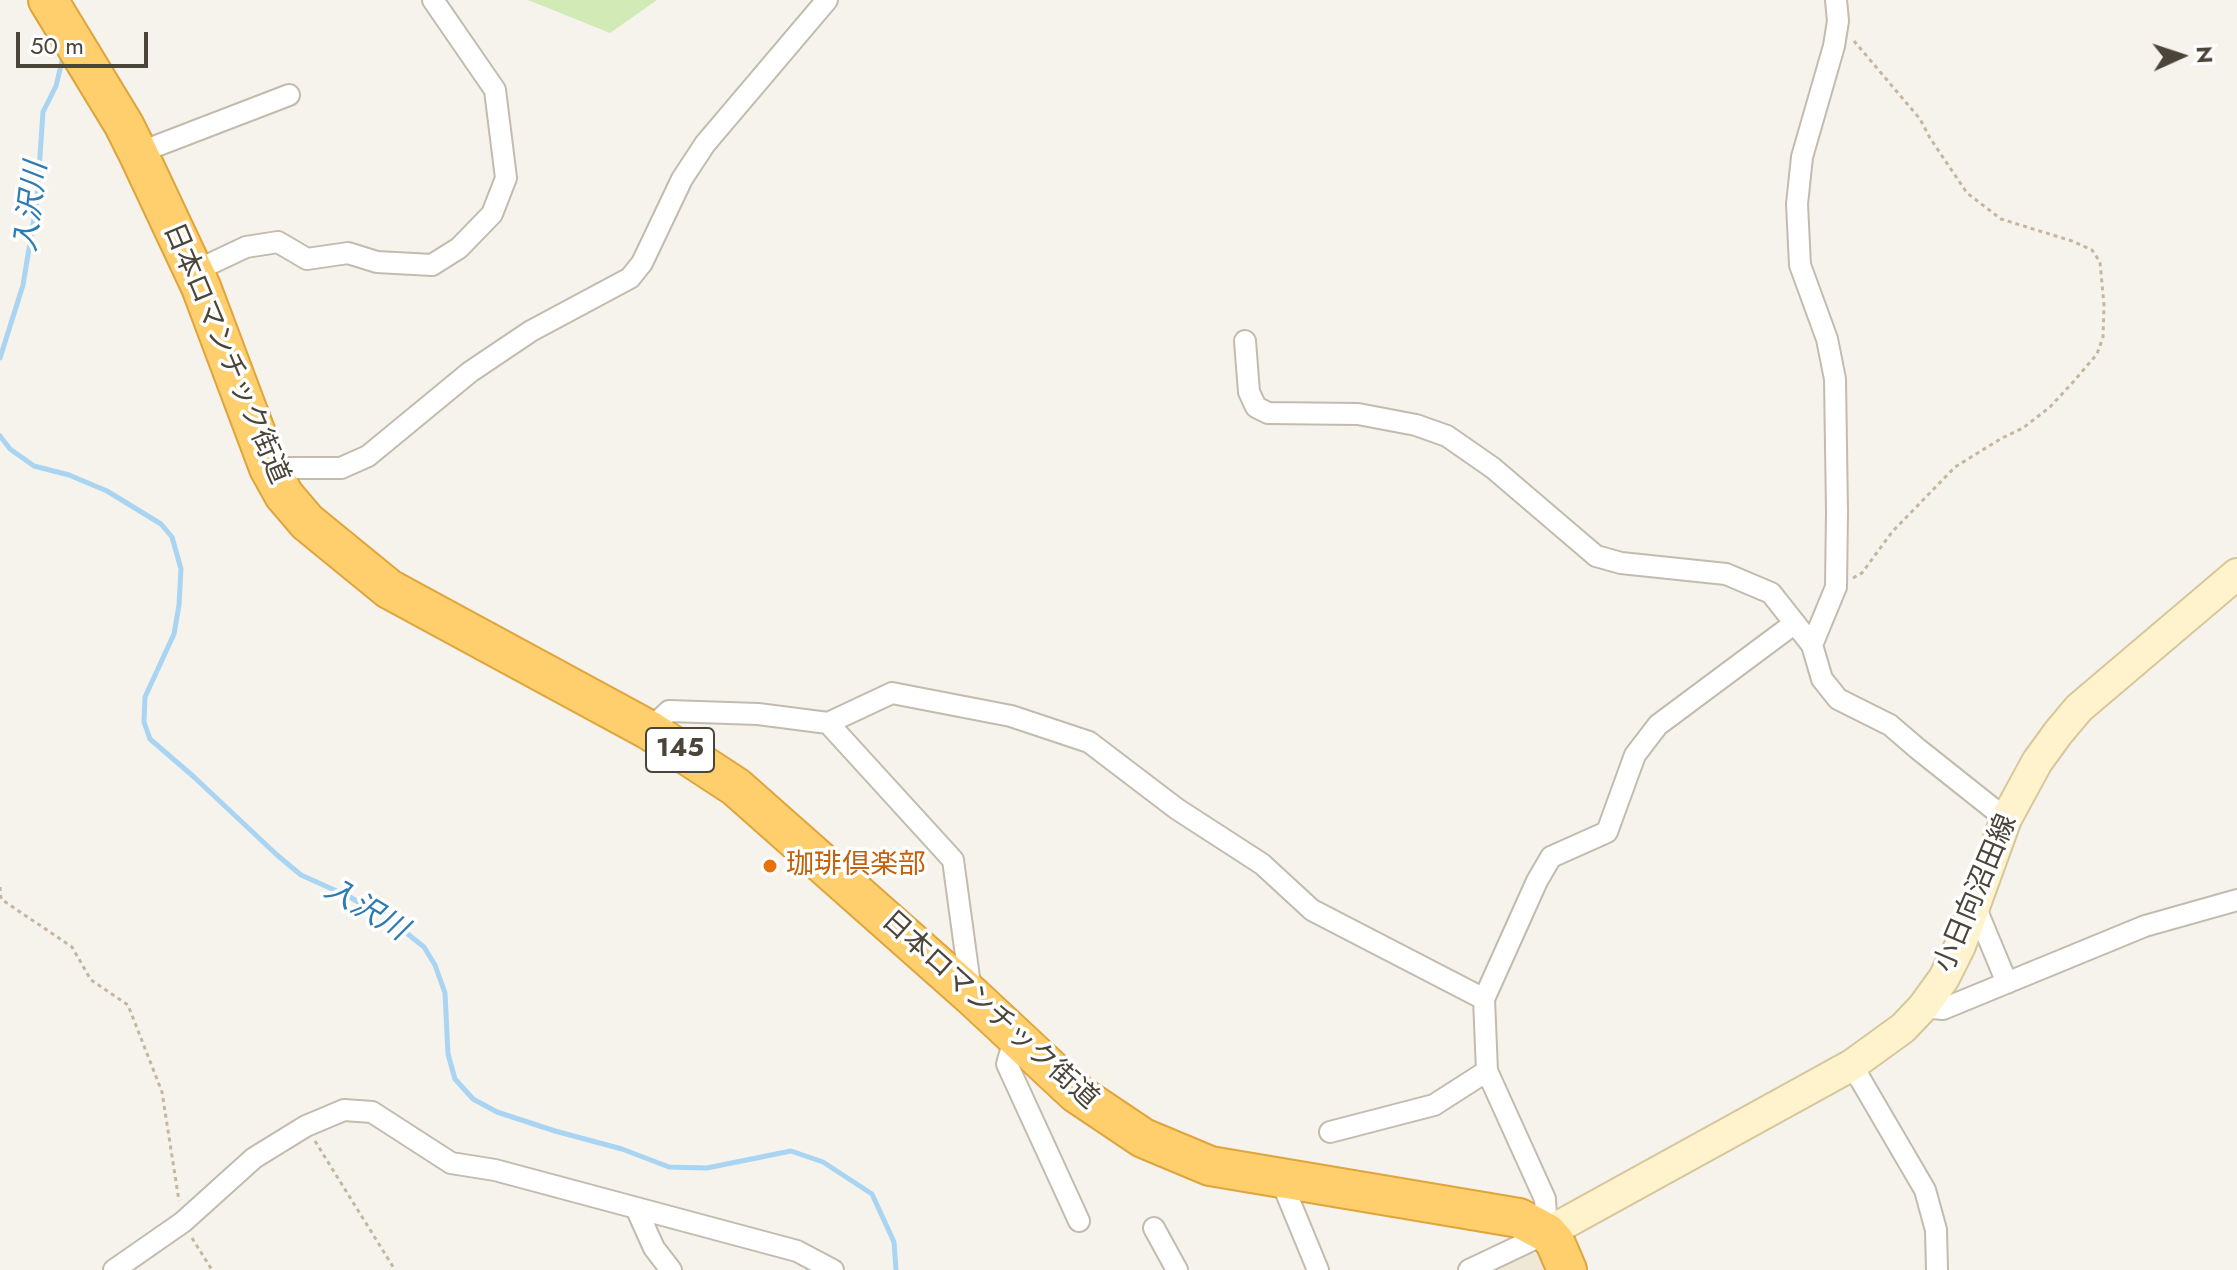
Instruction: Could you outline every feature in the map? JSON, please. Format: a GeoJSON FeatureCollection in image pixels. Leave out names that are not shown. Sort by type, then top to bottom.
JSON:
{"type":"FeatureCollection","features":[{"type":"Feature","properties":{"kind":"highway","name":"日本ロマンチック街道"},"geometry":{"type":"LineString","coordinates":[[48,0],[138,153],[193,272],[269,468],[284,495],[307,522],[389,589],[649,730],[736,787],[972,996],[1076,1093],[1143,1138],[1210,1166],[1496,1213],[1519,1218],[1547,1233]]}},
{"type":"Feature","properties":{"kind":"highway"},"geometry":{"type":"LineString","coordinates":[[1547,1233],[1555,1242],[1567,1270]]}},
{"type":"Feature","properties":{"kind":"main road","name":"小日向沼田線"},"geometry":{"type":"LineString","coordinates":[[1547,1233],[1852,1065],[1883,1044],[1923,1007],[1944,978],[1960,946],[2006,819],[2037,762],[2079,708],[2237,574]]}},
{"type":"Feature","properties":{"kind":"street"},"geometry":{"type":"LineString","coordinates":[[193,272],[246,247],[278,242],[307,259],[348,253],[377,262],[432,265],[459,248],[492,214],[506,178],[495,90],[433,0]]}},
{"type":"Feature","properties":{"kind":"street"},"geometry":{"type":"LineString","coordinates":[[269,468],[341,468],[368,456],[470,372],[518,340],[630,278],[642,263],[682,179],[705,144],[827,0]]}},
{"type":"Feature","properties":{"kind":"street"},"geometry":{"type":"LineString","coordinates":[[1812,645],[1836,587],[1835,379],[1827,339],[1800,265],[1797,204],[1802,157],[1834,46],[1838,21],[1836,0]]}},
{"type":"Feature","properties":{"kind":"street"},"geometry":{"type":"LineString","coordinates":[[138,153],[289,95]]}},
{"type":"Feature","properties":{"kind":"street"},"geometry":{"type":"LineString","coordinates":[[1245,341],[1249,392],[1256,407],[1268,413],[1358,414],[1416,425],[1447,436],[1493,468],[1596,556],[1621,563],[1726,574],[1771,593],[1812,645],[1822,679],[1838,699],[1890,725],[2006,819]]}},
{"type":"Feature","properties":{"kind":"street"},"geometry":{"type":"LineString","coordinates":[[1469,1270],[1547,1233],[1545,1199],[1487,1071],[1484,999],[1537,881],[1551,857],[1607,832],[1635,755],[1658,725],[1795,623]]}},
{"type":"Feature","properties":{"kind":"street"},"geometry":{"type":"LineString","coordinates":[[649,730],[669,711],[758,714],[828,723],[892,693],[1011,716],[1089,742],[1177,809],[1262,864],[1312,910],[1484,999]]}},
{"type":"Feature","properties":{"kind":"street"},"geometry":{"type":"LineString","coordinates":[[828,723],[953,860],[972,996]]}},
{"type":"Feature","properties":{"kind":"street"},"geometry":{"type":"LineString","coordinates":[[1923,1007],[1943,1009],[2145,926],[2237,900]]}},
{"type":"Feature","properties":{"kind":"street"},"geometry":{"type":"LineString","coordinates":[[1975,906],[2007,983]]}},
{"type":"Feature","properties":{"kind":"street"},"geometry":{"type":"LineString","coordinates":[[1015,1036],[1007,1064],[1079,1221]]}},
{"type":"Feature","properties":{"kind":"street"},"geometry":{"type":"LineString","coordinates":[[1852,1065],[1925,1190],[1936,1230],[1937,1270]]}},
{"type":"Feature","properties":{"kind":"street"},"geometry":{"type":"LineString","coordinates":[[1330,1132],[1434,1105],[1487,1071]]}},
{"type":"Feature","properties":{"kind":"street"},"geometry":{"type":"LineString","coordinates":[[114,1270],[183,1222],[254,1158],[306,1126],[344,1110],[372,1112],[451,1163],[495,1170],[797,1251],[833,1270]]}},
{"type":"Feature","properties":{"kind":"street"},"geometry":{"type":"LineString","coordinates":[[1280,1178],[1318,1270]]}},
{"type":"Feature","properties":{"kind":"street"},"geometry":{"type":"LineString","coordinates":[[636,1208],[654,1248],[671,1270]]}},
{"type":"Feature","properties":{"kind":"street"},"geometry":{"type":"LineString","coordinates":[[1154,1228],[1177,1270]]}},
{"type":"Feature","properties":{"kind":"path"},"geometry":{"type":"LineString","coordinates":[[1836,587],[1862,573],[1892,532],[1955,467],[2023,428],[2050,407],[2097,354],[2103,337],[2104,305],[2100,262],[2092,250],[2001,219],[1967,193],[1920,119],[1838,21]]}},
{"type":"Feature","properties":{"kind":"path"},"geometry":{"type":"LineString","coordinates":[[0,887],[1,899],[72,947],[91,980],[128,1005],[162,1092],[183,1222],[212,1270]]}},
{"type":"Feature","properties":{"kind":"path"},"geometry":{"type":"LineString","coordinates":[[306,1126],[395,1270]]}},
{"type":"Feature","properties":{"kind":"shaded area"},"geometry":{"type":"Polygon","coordinates":[[[1531,1252],[1548,1256],[1553,1270],[1495,1270],[1531,1252]]]}},
{"type":"Feature","properties":{"kind":"green space"},"geometry":{"type":"Polygon","coordinates":[[[528,0],[657,0],[610,33],[528,0]]]}},
{"type":"Feature","properties":{"kind":"waterway","name":"入沢川"},"geometry":{"type":"LineString","coordinates":[[0,358],[23,285],[37,200],[43,112],[56,86],[63,57]]}},
{"type":"Feature","properties":{"kind":"waterway","name":"入沢川"},"geometry":{"type":"LineString","coordinates":[[0,436],[10,449],[34,466],[69,475],[107,491],[161,524],[172,537],[181,569],[179,605],[174,634],[145,697],[144,722],[150,739],[301,875],[350,897],[399,927],[424,947],[435,965],[445,993],[448,1054],[455,1079],[473,1099],[497,1112],[622,1149],[669,1167],[707,1168],[791,1151],[823,1162],[872,1194],[894,1242],[896,1270]]}},
{"type":"Feature","properties":{"kind":"place","name":"珈琲倶楽部"},"geometry":{"type":"Point","coordinates":[770,866]}}]}
